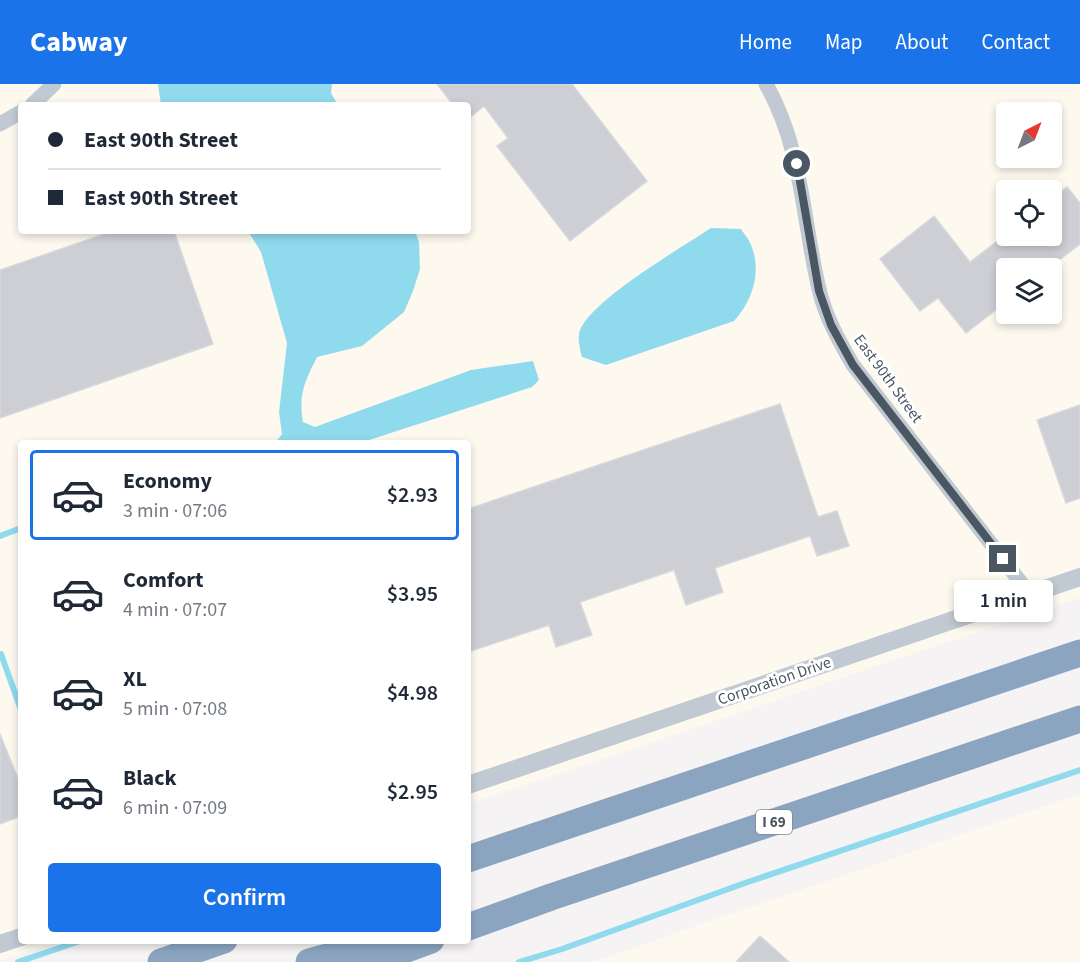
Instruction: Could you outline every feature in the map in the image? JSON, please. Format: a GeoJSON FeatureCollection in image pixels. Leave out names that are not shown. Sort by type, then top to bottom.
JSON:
{"type":"FeatureCollection","features":[{"type":"Feature","properties":{"kind":"highway"},"geometry":{"type":"LineString","coordinates":[[471,858],[1080,653]]}},
{"type":"Feature","properties":{"kind":"highway","name":"I 69"},"geometry":{"type":"LineString","coordinates":[[471,926],[1080,719]]}},
{"type":"Feature","properties":{"kind":"highway"},"geometry":{"type":"LineString","coordinates":[[471,918],[551,897]]}},
{"type":"Feature","properties":{"kind":"highway"},"geometry":{"type":"LineString","coordinates":[[161,962],[213,944]]}},
{"type":"Feature","properties":{"kind":"highway"},"geometry":{"type":"LineString","coordinates":[[309,962],[374,944]]}},
{"type":"Feature","properties":{"kind":"highway"},"geometry":{"type":"LineString","coordinates":[[372,962],[420,944]]}},
{"type":"Feature","properties":{"kind":"street"},"geometry":{"type":"LineString","coordinates":[[35,102],[54,84]]}},
{"type":"Feature","properties":{"kind":"street","name":"East 90th Street"},"geometry":{"type":"LineString","coordinates":[[766,84],[778,106],[793,147],[819,291],[831,325],[853,365],[1029,593]]}},
{"type":"Feature","properties":{"kind":"street"},"geometry":{"type":"LineString","coordinates":[[0,124],[18,114]]}},
{"type":"Feature","properties":{"kind":"street","name":"Corporation Drive"},"geometry":{"type":"LineString","coordinates":[[471,784],[1080,577]]}},
{"type":"Feature","properties":{"kind":"street"},"geometry":{"type":"LineString","coordinates":[[0,944],[18,938]]}},
{"type":"Feature","properties":{"kind":"shaded area"},"geometry":{"type":"Polygon","coordinates":[[[0,84],[1080,84],[1080,598],[471,803],[471,440],[18,440],[18,944],[52,944],[0,961],[0,84]]]}},
{"type":"Feature","properties":{"kind":"shaded area"},"geometry":{"type":"Polygon","coordinates":[[[1080,794],[1080,962],[592,962],[1080,794]]]}},
{"type":"Feature","properties":{"kind":"water"},"geometry":{"type":"Polygon","coordinates":[[[158,84],[332,84],[331,93],[336,102],[161,102],[158,84]]]}},
{"type":"Feature","properties":{"kind":"water"},"geometry":{"type":"Polygon","coordinates":[[[711,228],[741,229],[754,255],[756,265],[751,295],[734,321],[606,365],[582,357],[580,330],[602,304],[639,275],[711,228]]]}},
{"type":"Feature","properties":{"kind":"water"},"geometry":{"type":"Polygon","coordinates":[[[250,234],[416,234],[419,242],[420,269],[404,312],[362,346],[317,357],[302,396],[303,422],[315,427],[471,370],[533,361],[539,380],[532,387],[369,440],[278,440],[282,434],[279,412],[287,343],[261,252],[250,234]]]}},
{"type":"Feature","properties":{"kind":"building"},"geometry":{"type":"Polygon","coordinates":[[[437,84],[572,84],[647,181],[570,241],[497,146],[508,138],[484,106],[471,117],[471,102],[451,102],[437,84]]]}},
{"type":"Feature","properties":{"kind":"building"},"geometry":{"type":"Polygon","coordinates":[[[1067,187],[1080,203],[1080,244],[1062,258],[996,258],[996,310],[966,333],[938,298],[920,311],[880,259],[934,216],[970,262],[996,242],[996,246],[1062,246],[1062,191],[1067,187]]]}},
{"type":"Feature","properties":{"kind":"building"},"geometry":{"type":"Polygon","coordinates":[[[104,234],[175,234],[213,344],[0,418],[0,270],[104,234]]]}},
{"type":"Feature","properties":{"kind":"building"},"geometry":{"type":"Polygon","coordinates":[[[780,404],[818,517],[837,511],[849,546],[817,556],[810,536],[715,568],[723,592],[686,605],[674,570],[580,602],[592,635],[556,647],[549,625],[471,651],[471,508],[780,404]]]}},
{"type":"Feature","properties":{"kind":"building"},"geometry":{"type":"Polygon","coordinates":[[[1080,405],[1080,498],[1066,503],[1037,420],[1080,405]]]}},
{"type":"Feature","properties":{"kind":"building"},"geometry":{"type":"Polygon","coordinates":[[[0,734],[18,779],[18,817],[0,824],[0,734]]]}},
{"type":"Feature","properties":{"kind":"building"},"geometry":{"type":"Polygon","coordinates":[[[760,936],[789,962],[736,962],[760,936]]]}},
{"type":"Feature","properties":{"kind":"waterway"},"geometry":{"type":"LineString","coordinates":[[0,536],[18,529]]}},
{"type":"Feature","properties":{"kind":"waterway"},"geometry":{"type":"LineString","coordinates":[[1,654],[18,702]]}},
{"type":"Feature","properties":{"kind":"waterway"},"geometry":{"type":"LineString","coordinates":[[519,962],[1080,770]]}},
{"type":"Feature","properties":{"kind":"waterway"},"geometry":{"type":"LineString","coordinates":[[18,962],[71,944]]}},
{"type":"Feature","properties":{"kind":"route"},"geometry":{"type":"LineString","coordinates":[[797,164],[819,291],[831,325],[853,365],[1003,559]]}}]}
